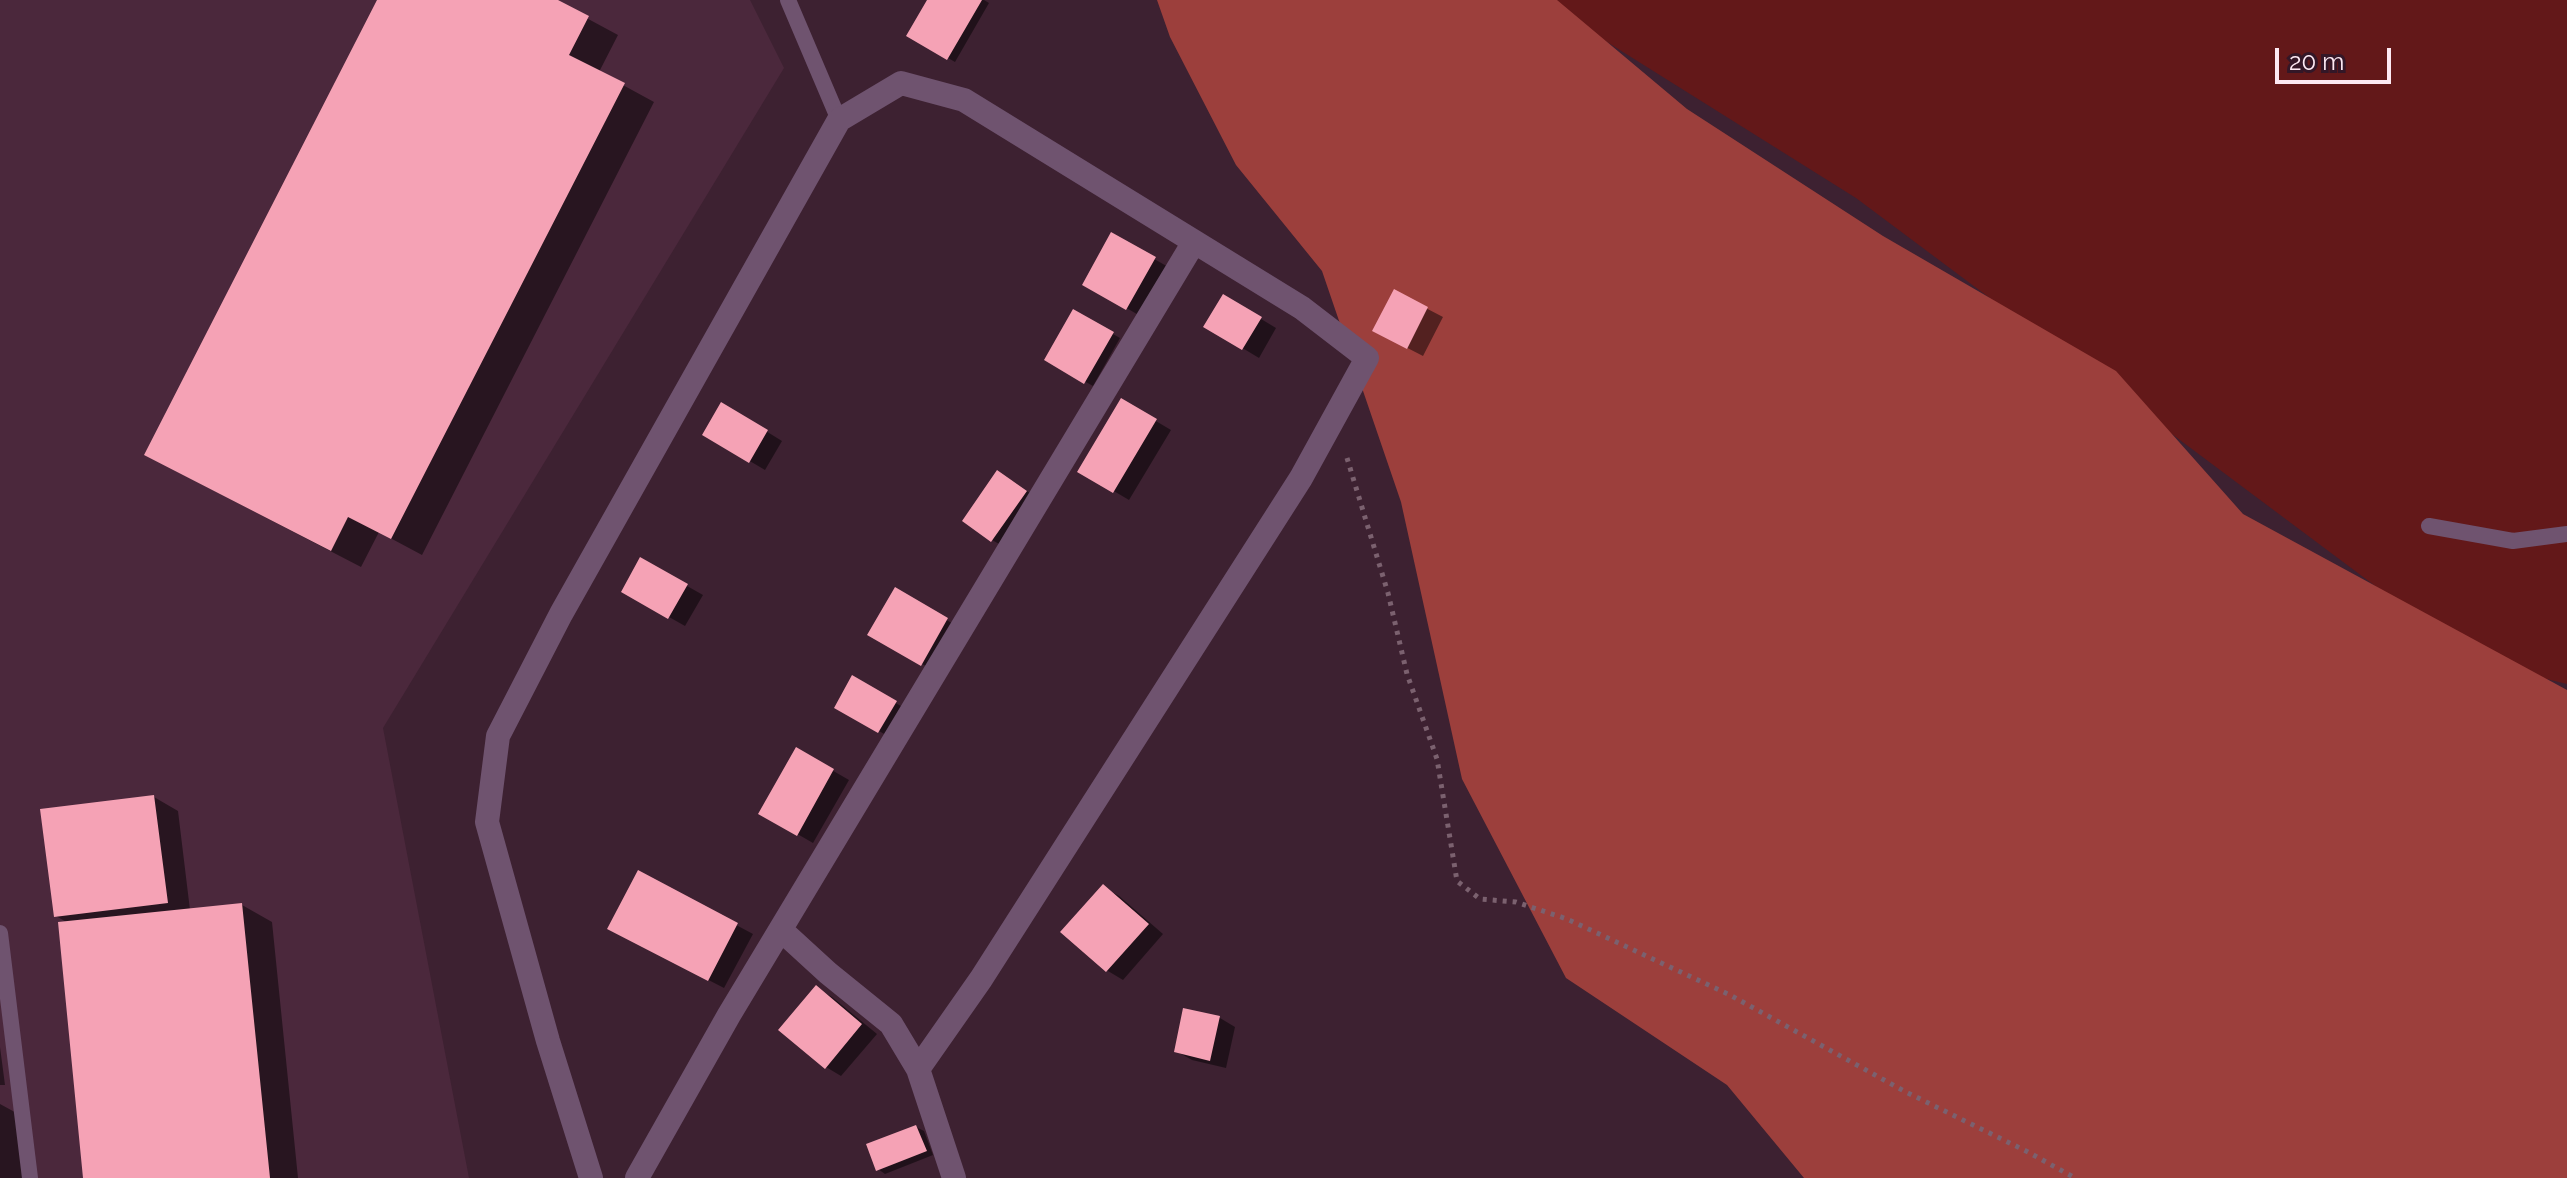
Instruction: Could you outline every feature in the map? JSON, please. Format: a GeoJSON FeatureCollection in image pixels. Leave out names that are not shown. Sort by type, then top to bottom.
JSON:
{"type":"FeatureCollection","features":[{"type":"Feature","properties":{"kind":"street"},"geometry":{"type":"LineString","coordinates":[[591,1178],[548,1041],[487,822],[498,736],[561,614],[839,120],[901,83],[964,100],[1302,308],[1367,358],[1301,478],[981,979],[918,1069]]}},
{"type":"Feature","properties":{"kind":"street"},"geometry":{"type":"LineString","coordinates":[[637,1178],[729,1015],[1194,242]]}},
{"type":"Feature","properties":{"kind":"street"},"geometry":{"type":"LineString","coordinates":[[781,930],[891,1024],[918,1069],[954,1178]]}},
{"type":"Feature","properties":{"kind":"lane"},"geometry":{"type":"LineString","coordinates":[[788,0],[839,120]]}},
{"type":"Feature","properties":{"kind":"lane"},"geometry":{"type":"LineString","coordinates":[[2429,526],[2513,541],[2567,534]]}},
{"type":"Feature","properties":{"kind":"lane"},"geometry":{"type":"LineString","coordinates":[[0,933],[30,1178]]}},
{"type":"Feature","properties":{"kind":"path"},"geometry":{"type":"LineString","coordinates":[[1336,415],[1357,498],[1388,593],[1407,674],[1437,759],[1457,881],[1480,899],[1516,902],[1567,919],[1730,995],[1904,1091],[2075,1178]]}},
{"type":"Feature","properties":{"kind":"shaded area"},"geometry":{"type":"Polygon","coordinates":[[[0,0],[750,0],[784,68],[383,728],[469,1178],[0,1178],[0,0]]]}},
{"type":"Feature","properties":{"kind":"shaded area"},"geometry":{"type":"Polygon","coordinates":[[[1157,0],[1557,0],[1687,109],[1883,236],[2116,371],[2243,514],[2567,690],[2567,1178],[1804,1178],[1727,1085],[1566,978],[1462,779],[1401,502],[1322,271],[1236,165],[1170,37],[1157,0]]]}},
{"type":"Feature","properties":{"kind":"shaded area"},"geometry":{"type":"Polygon","coordinates":[[[1540,0],[2567,0],[2567,684],[2477,662],[1856,198],[1540,0]]]}},
{"type":"Feature","properties":{"kind":"building"},"geometry":{"type":"Polygon","coordinates":[[[377,0],[558,0],[589,16],[569,55],[625,83],[391,539],[348,517],[331,551],[144,455],[377,0]]]}},
{"type":"Feature","properties":{"kind":"building"},"geometry":{"type":"Polygon","coordinates":[[[927,0],[982,0],[947,60],[906,36],[927,0]]]}},
{"type":"Feature","properties":{"kind":"building"},"geometry":{"type":"Polygon","coordinates":[[[1111,232],[1156,257],[1126,310],[1082,285],[1111,232]]]}},
{"type":"Feature","properties":{"kind":"building"},"geometry":{"type":"Polygon","coordinates":[[[1394,289],[1428,307],[1407,349],[1372,331],[1394,289]]]}},
{"type":"Feature","properties":{"kind":"building"},"geometry":{"type":"Polygon","coordinates":[[[1223,294],[1262,317],[1242,350],[1203,327],[1223,294]]]}},
{"type":"Feature","properties":{"kind":"building"},"geometry":{"type":"Polygon","coordinates":[[[1073,309],[1114,332],[1084,384],[1044,360],[1073,309]]]}},
{"type":"Feature","properties":{"kind":"building"},"geometry":{"type":"Polygon","coordinates":[[[1121,398],[1157,419],[1113,493],[1077,472],[1121,398]]]}},
{"type":"Feature","properties":{"kind":"building"},"geometry":{"type":"Polygon","coordinates":[[[721,402],[768,430],[749,463],[702,435],[721,402]]]}},
{"type":"Feature","properties":{"kind":"building"},"geometry":{"type":"Polygon","coordinates":[[[997,470],[1027,491],[991,542],[962,521],[997,470]]]}},
{"type":"Feature","properties":{"kind":"building"},"geometry":{"type":"Polygon","coordinates":[[[640,557],[688,584],[668,619],[621,592],[640,557]]]}},
{"type":"Feature","properties":{"kind":"building"},"geometry":{"type":"Polygon","coordinates":[[[895,587],[948,618],[921,666],[867,635],[895,587]]]}},
{"type":"Feature","properties":{"kind":"building"},"geometry":{"type":"Polygon","coordinates":[[[852,675],[897,701],[878,733],[834,708],[852,675]]]}},
{"type":"Feature","properties":{"kind":"building"},"geometry":{"type":"Polygon","coordinates":[[[796,747],[834,769],[797,836],[758,814],[796,747]]]}},
{"type":"Feature","properties":{"kind":"building"},"geometry":{"type":"Polygon","coordinates":[[[154,795],[168,903],[54,917],[40,809],[154,795]]]}},
{"type":"Feature","properties":{"kind":"building"},"geometry":{"type":"Polygon","coordinates":[[[638,870],[738,923],[708,981],[607,929],[638,870]]]}},
{"type":"Feature","properties":{"kind":"building"},"geometry":{"type":"Polygon","coordinates":[[[1103,884],[1149,924],[1106,972],[1060,932],[1103,884]]]}},
{"type":"Feature","properties":{"kind":"building"},"geometry":{"type":"Polygon","coordinates":[[[242,903],[270,1178],[83,1178],[58,922],[242,903]]]}},
{"type":"Feature","properties":{"kind":"building"},"geometry":{"type":"Polygon","coordinates":[[[816,985],[862,1024],[825,1069],[778,1030],[816,985]]]}},
{"type":"Feature","properties":{"kind":"building"},"geometry":{"type":"Polygon","coordinates":[[[1183,1008],[1220,1016],[1210,1061],[1174,1052],[1183,1008]]]}},
{"type":"Feature","properties":{"kind":"building"},"geometry":{"type":"Polygon","coordinates":[[[916,1125],[927,1151],[876,1171],[866,1144],[916,1125]]]}}]}
